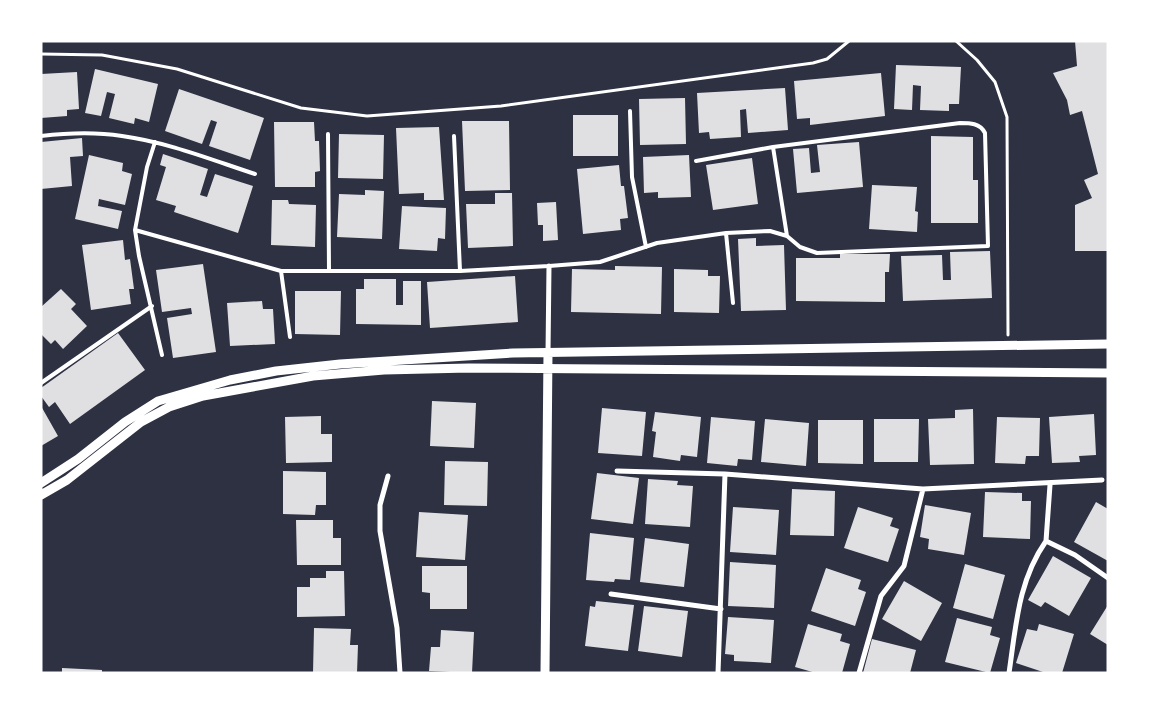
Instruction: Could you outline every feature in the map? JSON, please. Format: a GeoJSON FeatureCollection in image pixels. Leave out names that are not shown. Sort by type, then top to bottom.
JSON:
{"type":"FeatureCollection","features":[{"type":"Feature","properties":{"kind":"street"},"geometry":{"type":"LineString","coordinates":[[544,673],[549,266]]}},
{"type":"Feature","properties":{"kind":"street"},"geometry":{"type":"LineString","coordinates":[[41,483],[78,459],[125,422],[158,401],[230,380],[276,371],[340,364],[548,353],[1108,344]]}},
{"type":"Feature","properties":{"kind":"street"},"geometry":{"type":"LineString","coordinates":[[41,495],[67,480],[141,422],[170,407],[203,396],[314,376],[384,370],[548,369],[1108,373]]}},
{"type":"Feature","properties":{"kind":"street"},"geometry":{"type":"LineString","coordinates":[[618,471],[725,474],[923,489],[1050,485],[1102,480]]}},
{"type":"Feature","properties":{"kind":"street"},"geometry":{"type":"LineString","coordinates":[[718,673],[725,474]]}},
{"type":"Feature","properties":{"kind":"street"},"geometry":{"type":"LineString","coordinates":[[388,476],[380,505],[380,531],[397,628],[400,673]]}},
{"type":"Feature","properties":{"kind":"street"},"geometry":{"type":"LineString","coordinates":[[1009,673],[1024,582],[1030,566],[1046,541],[1050,485]]}},
{"type":"Feature","properties":{"kind":"street"},"geometry":{"type":"LineString","coordinates":[[859,673],[881,596],[899,575],[904,566],[923,489]]}},
{"type":"Feature","properties":{"kind":"street"},"geometry":{"type":"LineString","coordinates":[[1046,541],[1075,555],[1108,578]]}},
{"type":"Feature","properties":{"kind":"street"},"geometry":{"type":"LineString","coordinates":[[611,594],[721,609]]}},
{"type":"Feature","properties":{"kind":"lane"},"geometry":{"type":"LineString","coordinates":[[630,111],[632,177],[646,247]]}},
{"type":"Feature","properties":{"kind":"lane"},"geometry":{"type":"LineString","coordinates":[[135,230],[281,271],[460,270],[600,262],[657,243],[726,233],[770,231],[787,236],[800,247],[817,253],[988,246],[986,133],[982,127],[960,123],[773,147],[696,161]]}},
{"type":"Feature","properties":{"kind":"lane"},"geometry":{"type":"LineString","coordinates":[[41,136],[85,134],[121,136],[155,142],[255,174]]}},
{"type":"Feature","properties":{"kind":"lane"},"geometry":{"type":"LineString","coordinates":[[328,134],[329,270]]}},
{"type":"Feature","properties":{"kind":"lane"},"geometry":{"type":"LineString","coordinates":[[454,136],[460,270]]}},
{"type":"Feature","properties":{"kind":"lane"},"geometry":{"type":"LineString","coordinates":[[155,142],[147,167],[135,230],[139,256],[162,355]]}},
{"type":"Feature","properties":{"kind":"lane"},"geometry":{"type":"LineString","coordinates":[[773,147],[787,236]]}},
{"type":"Feature","properties":{"kind":"lane"},"geometry":{"type":"LineString","coordinates":[[726,233],[733,303]]}},
{"type":"Feature","properties":{"kind":"lane"},"geometry":{"type":"LineString","coordinates":[[281,271],[290,337]]}},
{"type":"Feature","properties":{"kind":"lane"},"geometry":{"type":"LineString","coordinates":[[41,383],[152,306]]}},
{"type":"Feature","properties":{"kind":"path"},"geometry":{"type":"LineString","coordinates":[[41,54],[102,55],[177,68],[240,91],[301,108],[368,116],[500,106],[813,63],[827,59],[849,41]]}},
{"type":"Feature","properties":{"kind":"path"},"geometry":{"type":"LineString","coordinates":[[956,41],[977,60],[995,82],[1006,117],[1008,346]]}},
{"type":"Feature","properties":{"kind":"building"},"geometry":{"type":"Polygon","coordinates":[[[1075,41],[1108,41],[1108,251],[1075,251],[1075,205],[1092,198],[1084,180],[1098,174],[1082,111],[1070,115],[1067,100],[1053,73],[1077,66],[1075,41]]]}},
{"type":"Feature","properties":{"kind":"building"},"geometry":{"type":"Polygon","coordinates":[[[896,65],[961,67],[959,104],[949,104],[949,111],[920,110],[921,86],[913,85],[912,110],[894,109],[896,65]]]}},
{"type":"Feature","properties":{"kind":"building"},"geometry":{"type":"Polygon","coordinates":[[[95,69],[158,84],[149,122],[135,118],[134,124],[109,118],[115,94],[107,92],[101,116],[85,113],[95,69]]]}},
{"type":"Feature","properties":{"kind":"building"},"geometry":{"type":"Polygon","coordinates":[[[77,72],[79,109],[67,110],[67,116],[41,118],[41,74],[77,72]]]}},
{"type":"Feature","properties":{"kind":"building"},"geometry":{"type":"Polygon","coordinates":[[[881,73],[885,116],[810,125],[810,118],[797,119],[794,81],[881,73]]]}},
{"type":"Feature","properties":{"kind":"building"},"geometry":{"type":"Polygon","coordinates":[[[785,88],[788,130],[748,133],[746,109],[740,110],[741,137],[710,139],[709,132],[699,133],[697,93],[785,88]]]}},
{"type":"Feature","properties":{"kind":"building"},"geometry":{"type":"Polygon","coordinates":[[[179,89],[264,118],[250,160],[209,146],[217,122],[211,120],[202,144],[165,131],[179,89]]]}},
{"type":"Feature","properties":{"kind":"building"},"geometry":{"type":"Polygon","coordinates":[[[685,98],[686,144],[640,145],[639,99],[685,98]]]}},
{"type":"Feature","properties":{"kind":"building"},"geometry":{"type":"Polygon","coordinates":[[[573,115],[618,115],[618,156],[573,156],[573,115]]]}},
{"type":"Feature","properties":{"kind":"building"},"geometry":{"type":"Polygon","coordinates":[[[462,121],[509,121],[510,190],[465,191],[462,121]]]}},
{"type":"Feature","properties":{"kind":"building"},"geometry":{"type":"Polygon","coordinates":[[[274,122],[314,122],[315,141],[319,141],[320,171],[315,172],[315,187],[275,187],[274,122]]]}},
{"type":"Feature","properties":{"kind":"building"},"geometry":{"type":"Polygon","coordinates":[[[439,127],[444,200],[424,200],[424,193],[399,194],[396,128],[439,127]]]}},
{"type":"Feature","properties":{"kind":"building"},"geometry":{"type":"Polygon","coordinates":[[[339,134],[384,135],[383,179],[338,178],[339,134]]]}},
{"type":"Feature","properties":{"kind":"building"},"geometry":{"type":"Polygon","coordinates":[[[931,136],[973,137],[973,180],[978,180],[978,223],[931,223],[931,136]]]}},
{"type":"Feature","properties":{"kind":"building"},"geometry":{"type":"Polygon","coordinates":[[[82,138],[83,156],[70,157],[72,186],[41,189],[41,142],[82,138]]]}},
{"type":"Feature","properties":{"kind":"building"},"geometry":{"type":"Polygon","coordinates":[[[859,142],[863,187],[797,193],[793,149],[809,148],[811,173],[820,172],[817,145],[859,142]]]}},
{"type":"Feature","properties":{"kind":"building"},"geometry":{"type":"Polygon","coordinates":[[[163,154],[208,169],[200,195],[207,197],[215,174],[253,186],[238,233],[174,212],[176,206],[156,200],[166,167],[160,165],[163,154]]]}},
{"type":"Feature","properties":{"kind":"building"},"geometry":{"type":"Polygon","coordinates":[[[89,155],[123,163],[122,171],[132,174],[125,205],[99,199],[98,206],[122,211],[118,229],[75,219],[89,155]]]}},
{"type":"Feature","properties":{"kind":"building"},"geometry":{"type":"Polygon","coordinates":[[[689,155],[691,197],[658,198],[658,192],[644,193],[643,157],[689,155]]]}},
{"type":"Feature","properties":{"kind":"building"},"geometry":{"type":"Polygon","coordinates":[[[752,158],[758,204],[713,210],[706,165],[752,158]]]}},
{"type":"Feature","properties":{"kind":"building"},"geometry":{"type":"Polygon","coordinates":[[[619,165],[621,186],[624,186],[628,218],[620,219],[621,230],[583,234],[577,169],[619,165]]]}},
{"type":"Feature","properties":{"kind":"building"},"geometry":{"type":"Polygon","coordinates":[[[872,185],[917,187],[915,211],[918,212],[917,232],[869,229],[872,185]]]}},
{"type":"Feature","properties":{"kind":"building"},"geometry":{"type":"Polygon","coordinates":[[[365,190],[384,191],[382,239],[337,237],[339,194],[365,195],[365,190]]]}},
{"type":"Feature","properties":{"kind":"building"},"geometry":{"type":"Polygon","coordinates":[[[495,193],[512,193],[513,246],[468,248],[466,204],[495,204],[495,193]]]}},
{"type":"Feature","properties":{"kind":"building"},"geometry":{"type":"Polygon","coordinates":[[[272,200],[288,200],[289,204],[316,205],[315,247],[271,245],[272,200]]]}},
{"type":"Feature","properties":{"kind":"building"},"geometry":{"type":"Polygon","coordinates":[[[556,202],[558,240],[543,241],[543,225],[538,225],[537,203],[556,202]]]}},
{"type":"Feature","properties":{"kind":"building"},"geometry":{"type":"Polygon","coordinates":[[[402,206],[446,208],[445,239],[438,238],[437,251],[399,249],[402,206]]]}},
{"type":"Feature","properties":{"kind":"building"},"geometry":{"type":"Polygon","coordinates":[[[756,238],[756,246],[784,245],[786,310],[741,311],[738,239],[756,238]]]}},
{"type":"Feature","properties":{"kind":"building"},"geometry":{"type":"Polygon","coordinates":[[[123,240],[125,260],[130,259],[134,289],[129,289],[131,304],[91,310],[82,245],[123,240]]]}},
{"type":"Feature","properties":{"kind":"building"},"geometry":{"type":"Polygon","coordinates":[[[990,251],[992,298],[903,301],[901,256],[942,255],[943,280],[951,280],[950,252],[990,251]]]}},
{"type":"Feature","properties":{"kind":"building"},"geometry":{"type":"Polygon","coordinates":[[[840,254],[890,254],[889,272],[885,272],[885,302],[796,301],[796,258],[840,258],[840,254]]]}},
{"type":"Feature","properties":{"kind":"building"},"geometry":{"type":"Polygon","coordinates":[[[203,264],[216,352],[173,358],[167,318],[192,314],[191,308],[162,312],[156,270],[203,264]]]}},
{"type":"Feature","properties":{"kind":"building"},"geometry":{"type":"Polygon","coordinates":[[[615,266],[662,267],[661,314],[571,312],[572,269],[615,270],[615,266]]]}},
{"type":"Feature","properties":{"kind":"building"},"geometry":{"type":"Polygon","coordinates":[[[674,269],[708,270],[708,276],[720,276],[719,313],[674,312],[674,269]]]}},
{"type":"Feature","properties":{"kind":"building"},"geometry":{"type":"Polygon","coordinates":[[[515,276],[518,322],[430,328],[427,282],[515,276]]]}},
{"type":"Feature","properties":{"kind":"building"},"geometry":{"type":"Polygon","coordinates":[[[364,279],[396,279],[396,305],[403,305],[403,281],[421,281],[421,325],[356,324],[356,289],[364,289],[364,279]]]}},
{"type":"Feature","properties":{"kind":"building"},"geometry":{"type":"Polygon","coordinates":[[[61,289],[76,304],[71,309],[87,326],[63,349],[55,340],[51,344],[41,334],[41,307],[61,289]]]}},
{"type":"Feature","properties":{"kind":"building"},"geometry":{"type":"Polygon","coordinates":[[[295,291],[341,291],[340,335],[295,334],[295,291]]]}},
{"type":"Feature","properties":{"kind":"building"},"geometry":{"type":"Polygon","coordinates":[[[262,301],[263,309],[273,309],[275,344],[230,346],[227,303],[262,301]]]}},
{"type":"Feature","properties":{"kind":"building"},"geometry":{"type":"Polygon","coordinates":[[[118,333],[145,370],[70,424],[55,402],[49,407],[41,396],[41,388],[118,333]]]}},
{"type":"Feature","properties":{"kind":"building"},"geometry":{"type":"Polygon","coordinates":[[[432,401],[476,403],[474,448],[430,446],[432,401]]]}},
{"type":"Feature","properties":{"kind":"building"},"geometry":{"type":"Polygon","coordinates":[[[41,406],[58,436],[41,446],[41,406]]]}},
{"type":"Feature","properties":{"kind":"building"},"geometry":{"type":"Polygon","coordinates":[[[602,408],[646,412],[642,456],[598,453],[602,408]]]}},
{"type":"Feature","properties":{"kind":"building"},"geometry":{"type":"Polygon","coordinates":[[[973,409],[974,464],[930,465],[928,419],[955,418],[955,410],[973,409]]]}},
{"type":"Feature","properties":{"kind":"building"},"geometry":{"type":"Polygon","coordinates":[[[655,412],[701,417],[697,457],[681,455],[680,461],[653,457],[656,432],[652,431],[655,412]]]}},
{"type":"Feature","properties":{"kind":"building"},"geometry":{"type":"Polygon","coordinates":[[[1094,414],[1096,455],[1079,456],[1080,462],[1052,463],[1049,417],[1094,414]]]}},
{"type":"Feature","properties":{"kind":"building"},"geometry":{"type":"Polygon","coordinates":[[[321,416],[321,434],[332,434],[332,462],[286,463],[285,417],[321,416]]]}},
{"type":"Feature","properties":{"kind":"building"},"geometry":{"type":"Polygon","coordinates":[[[711,417],[755,421],[752,460],[738,459],[737,466],[707,463],[711,417]]]}},
{"type":"Feature","properties":{"kind":"building"},"geometry":{"type":"Polygon","coordinates":[[[997,417],[1040,418],[1039,456],[1026,456],[1025,464],[995,463],[997,417]]]}},
{"type":"Feature","properties":{"kind":"building"},"geometry":{"type":"Polygon","coordinates":[[[765,419],[809,423],[806,466],[761,462],[765,419]]]}},
{"type":"Feature","properties":{"kind":"building"},"geometry":{"type":"Polygon","coordinates":[[[874,419],[919,419],[918,462],[874,462],[874,419]]]}},
{"type":"Feature","properties":{"kind":"building"},"geometry":{"type":"Polygon","coordinates":[[[818,420],[863,420],[863,464],[818,463],[818,420]]]}},
{"type":"Feature","properties":{"kind":"building"},"geometry":{"type":"Polygon","coordinates":[[[445,461],[488,462],[487,506],[444,505],[445,461]]]}},
{"type":"Feature","properties":{"kind":"building"},"geometry":{"type":"Polygon","coordinates":[[[283,471],[326,472],[326,505],[316,505],[315,515],[283,514],[283,471]]]}},
{"type":"Feature","properties":{"kind":"building"},"geometry":{"type":"Polygon","coordinates":[[[597,473],[639,478],[633,524],[591,519],[597,473]]]}},
{"type":"Feature","properties":{"kind":"building"},"geometry":{"type":"Polygon","coordinates":[[[648,479],[678,481],[677,485],[693,486],[690,527],[645,524],[648,479]]]}},
{"type":"Feature","properties":{"kind":"building"},"geometry":{"type":"Polygon","coordinates":[[[792,489],[835,491],[834,536],[790,535],[792,489]]]}},
{"type":"Feature","properties":{"kind":"building"},"geometry":{"type":"Polygon","coordinates":[[[985,492],[1022,493],[1022,501],[1031,501],[1030,539],[983,537],[985,492]]]}},
{"type":"Feature","properties":{"kind":"building"},"geometry":{"type":"Polygon","coordinates":[[[1096,502],[1108,509],[1108,561],[1074,542],[1096,502]]]}},
{"type":"Feature","properties":{"kind":"building"},"geometry":{"type":"Polygon","coordinates":[[[925,505],[971,513],[964,555],[928,549],[929,539],[920,537],[925,505]]]}},
{"type":"Feature","properties":{"kind":"building"},"geometry":{"type":"Polygon","coordinates":[[[733,507],[779,510],[776,555],[730,552],[733,507]]]}},
{"type":"Feature","properties":{"kind":"building"},"geometry":{"type":"Polygon","coordinates":[[[858,507],[893,518],[890,526],[899,529],[888,562],[844,548],[858,507]]]}},
{"type":"Feature","properties":{"kind":"building"},"geometry":{"type":"Polygon","coordinates":[[[419,512],[468,515],[465,560],[416,557],[419,512]]]}},
{"type":"Feature","properties":{"kind":"building"},"geometry":{"type":"Polygon","coordinates":[[[296,520],[333,520],[333,538],[341,538],[341,565],[297,565],[296,520]]]}},
{"type":"Feature","properties":{"kind":"building"},"geometry":{"type":"Polygon","coordinates":[[[590,533],[634,538],[630,580],[615,579],[614,582],[586,580],[590,533]]]}},
{"type":"Feature","properties":{"kind":"building"},"geometry":{"type":"Polygon","coordinates":[[[645,538],[689,544],[684,587],[640,582],[645,538]]]}},
{"type":"Feature","properties":{"kind":"building"},"geometry":{"type":"Polygon","coordinates":[[[1053,556],[1091,578],[1069,616],[1045,602],[1041,607],[1028,600],[1053,556]]]}},
{"type":"Feature","properties":{"kind":"building"},"geometry":{"type":"Polygon","coordinates":[[[730,562],[776,565],[774,608],[728,606],[730,562]]]}},
{"type":"Feature","properties":{"kind":"building"},"geometry":{"type":"Polygon","coordinates":[[[965,564],[1005,575],[993,619],[953,608],[965,564]]]}},
{"type":"Feature","properties":{"kind":"building"},"geometry":{"type":"Polygon","coordinates":[[[422,566],[467,566],[467,609],[430,609],[430,593],[422,592],[422,566]]]}},
{"type":"Feature","properties":{"kind":"building"},"geometry":{"type":"Polygon","coordinates":[[[826,568],[861,580],[858,589],[866,592],[855,626],[811,611],[826,568]]]}},
{"type":"Feature","properties":{"kind":"building"},"geometry":{"type":"Polygon","coordinates":[[[326,571],[344,571],[345,616],[297,617],[297,587],[310,587],[310,578],[326,578],[326,571]]]}},
{"type":"Feature","properties":{"kind":"building"},"geometry":{"type":"Polygon","coordinates":[[[904,581],[942,603],[921,641],[882,619],[904,581]]]}},
{"type":"Feature","properties":{"kind":"building"},"geometry":{"type":"Polygon","coordinates":[[[596,601],[634,605],[628,651],[585,646],[590,606],[595,607],[596,601]]]}},
{"type":"Feature","properties":{"kind":"building"},"geometry":{"type":"Polygon","coordinates":[[[1108,605],[1108,645],[1090,634],[1108,605]]]}},
{"type":"Feature","properties":{"kind":"building"},"geometry":{"type":"Polygon","coordinates":[[[644,606],[688,611],[682,657],[638,651],[644,606]]]}},
{"type":"Feature","properties":{"kind":"building"},"geometry":{"type":"Polygon","coordinates":[[[728,617],[774,620],[771,663],[734,661],[734,655],[725,654],[728,617]]]}},
{"type":"Feature","properties":{"kind":"building"},"geometry":{"type":"Polygon","coordinates":[[[957,618],[992,627],[990,635],[1000,638],[990,673],[945,662],[957,618]]]}},
{"type":"Feature","properties":{"kind":"building"},"geometry":{"type":"Polygon","coordinates":[[[808,624],[842,634],[840,641],[850,644],[842,673],[816,673],[795,667],[808,624]]]}},
{"type":"Feature","properties":{"kind":"building"},"geometry":{"type":"Polygon","coordinates":[[[1039,624],[1074,634],[1062,673],[1046,673],[1016,663],[1027,629],[1037,631],[1039,624]]]}},
{"type":"Feature","properties":{"kind":"building"},"geometry":{"type":"Polygon","coordinates":[[[314,628],[351,629],[350,645],[358,645],[357,673],[313,673],[314,628]]]}},
{"type":"Feature","properties":{"kind":"building"},"geometry":{"type":"Polygon","coordinates":[[[441,630],[474,632],[472,673],[429,671],[431,647],[440,647],[441,630]]]}},
{"type":"Feature","properties":{"kind":"building"},"geometry":{"type":"Polygon","coordinates":[[[872,639],[916,650],[910,673],[863,673],[872,639]]]}},
{"type":"Feature","properties":{"kind":"building"},"geometry":{"type":"Polygon","coordinates":[[[62,668],[102,670],[102,673],[62,673],[62,668]]]}}]}
